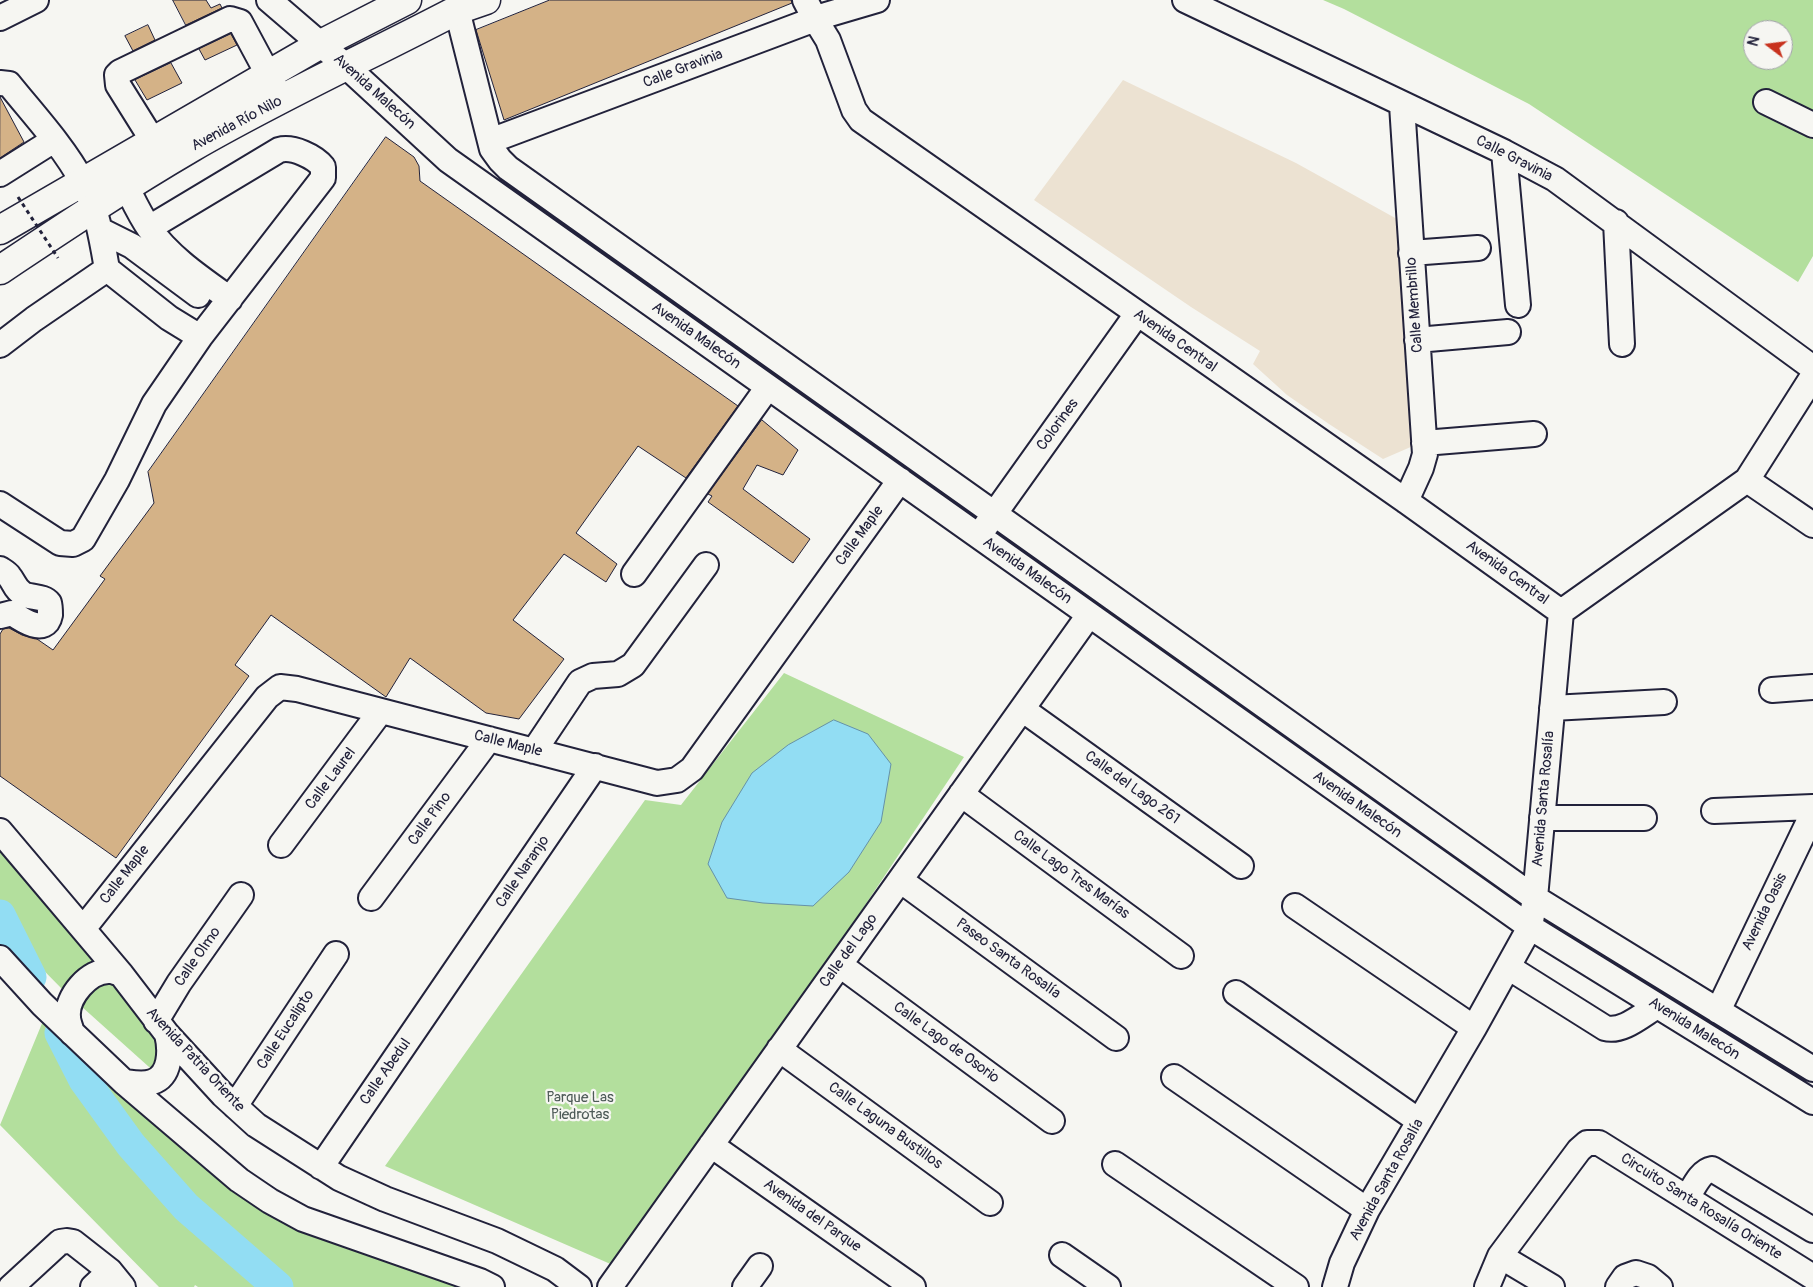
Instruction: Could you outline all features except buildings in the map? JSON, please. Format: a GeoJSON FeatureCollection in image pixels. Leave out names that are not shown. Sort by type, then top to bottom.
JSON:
{"type":"FeatureCollection","features":[{"type":"Feature","properties":{"kind":"main road","name":"Avenida Río Nilo"},"geometry":{"type":"LineString","coordinates":[[0,230],[321,44],[407,0]]}},
{"type":"Feature","properties":{"kind":"main road","name":"Avenida Río Nilo"},"geometry":{"type":"LineString","coordinates":[[0,270],[96,219],[127,187],[193,147],[282,99],[457,10],[486,0]]}},
{"type":"Feature","properties":{"kind":"street"},"geometry":{"type":"LineString","coordinates":[[0,18],[36,0]]}},
{"type":"Feature","properties":{"kind":"street","name":"Avenida Malecón"},"geometry":{"type":"LineString","coordinates":[[269,0],[347,67],[448,160],[1530,928],[1813,1102]]}},
{"type":"Feature","properties":{"kind":"street","name":"Calle Gravinia"},"geometry":{"type":"LineString","coordinates":[[490,141],[817,8],[877,0]]}},
{"type":"Feature","properties":{"kind":"street","name":"Calle Gravinia"},"geometry":{"type":"LineString","coordinates":[[1184,0],[1504,152],[1555,179],[1813,368]]}},
{"type":"Feature","properties":{"kind":"street","name":"Avenida Central"},"geometry":{"type":"LineString","coordinates":[[817,8],[854,110],[861,120],[1406,501],[1561,612]]}},
{"type":"Feature","properties":{"kind":"street","name":"Avenida Malecón"},"geometry":{"type":"LineString","coordinates":[[457,10],[492,149],[508,168],[1535,898],[1813,1069]]}},
{"type":"Feature","properties":{"kind":"street"},"geometry":{"type":"LineString","coordinates":[[153,141],[118,85],[116,78],[120,72],[230,19],[240,22],[282,99]]}},
{"type":"Feature","properties":{"kind":"street"},"geometry":{"type":"LineString","coordinates":[[0,83],[9,84],[54,140],[82,182],[96,219],[107,269],[170,318],[200,337]]}},
{"type":"Feature","properties":{"kind":"street"},"geometry":{"type":"LineString","coordinates":[[1766,102],[1813,125]]}},
{"type":"Feature","properties":{"kind":"street","name":"Calle Membrillo"},"geometry":{"type":"LineString","coordinates":[[1402,104],[1425,454],[1421,468],[1406,501]]}},
{"type":"Feature","properties":{"kind":"street"},"geometry":{"type":"LineString","coordinates":[[0,174],[54,140]]}},
{"type":"Feature","properties":{"kind":"street"},"geometry":{"type":"LineString","coordinates":[[0,504],[60,543],[67,545],[83,539],[96,518],[154,404],[200,337],[323,178],[322,165],[311,157],[294,151],[279,150],[149,228]]}},
{"type":"Feature","properties":{"kind":"street"},"geometry":{"type":"LineString","coordinates":[[1504,152],[1518,306]]}},
{"type":"Feature","properties":{"kind":"street"},"geometry":{"type":"LineString","coordinates":[[115,163],[149,228],[166,248],[207,283],[225,305]]}},
{"type":"Feature","properties":{"kind":"street"},"geometry":{"type":"LineString","coordinates":[[96,219],[132,246],[225,305]]}},
{"type":"Feature","properties":{"kind":"street"},"geometry":{"type":"LineString","coordinates":[[1616,222],[1622,344]]}},
{"type":"Feature","properties":{"kind":"street"},"geometry":{"type":"LineString","coordinates":[[1411,253],[1478,248]]}},
{"type":"Feature","properties":{"kind":"street"},"geometry":{"type":"LineString","coordinates":[[0,346],[34,319],[107,269]]}},
{"type":"Feature","properties":{"kind":"street","name":"Colorines"},"geometry":{"type":"LineString","coordinates":[[978,536],[1137,314]]}},
{"type":"Feature","properties":{"kind":"street"},"geometry":{"type":"LineString","coordinates":[[1417,340],[1508,332]]}},
{"type":"Feature","properties":{"kind":"street"},"geometry":{"type":"LineString","coordinates":[[1561,612],[1747,480],[1813,376]]}},
{"type":"Feature","properties":{"kind":"street"},"geometry":{"type":"LineString","coordinates":[[634,574],[768,387]]}},
{"type":"Feature","properties":{"kind":"street"},"geometry":{"type":"LineString","coordinates":[[1424,443],[1534,434]]}},
{"type":"Feature","properties":{"kind":"street","name":"Calle Maple"},"geometry":{"type":"LineString","coordinates":[[83,929],[267,696],[280,686],[657,783],[676,780],[692,769],[900,480]]}},
{"type":"Feature","properties":{"kind":"street"},"geometry":{"type":"LineString","coordinates":[[1747,480],[1813,525]]}},
{"type":"Feature","properties":{"kind":"street"},"geometry":{"type":"LineString","coordinates":[[534,751],[580,682],[593,676],[618,674],[633,665],[706,565]]}},
{"type":"Feature","properties":{"kind":"street"},"geometry":{"type":"LineString","coordinates":[[4,574],[24,594],[45,600],[49,604],[50,615],[43,624],[35,626],[6,615],[4,574]]}},
{"type":"Feature","properties":{"kind":"street","name":"Avenida Santa Rosalía"},"geometry":{"type":"LineString","coordinates":[[1335,1287],[1342,1264],[1367,1210],[1474,1028],[1530,928],[1535,898],[1561,612]]}},
{"type":"Feature","properties":{"kind":"street","name":"Calle del Lago"},"geometry":{"type":"LineString","coordinates":[[610,1287],[1089,615]]}},
{"type":"Feature","properties":{"kind":"street"},"geometry":{"type":"LineString","coordinates":[[1772,690],[1813,687]]}},
{"type":"Feature","properties":{"kind":"street"},"geometry":{"type":"LineString","coordinates":[[1552,708],[1664,702]]}},
{"type":"Feature","properties":{"kind":"street","name":"Calle del Lago 261"},"geometry":{"type":"LineString","coordinates":[[1022,709],[1241,866]]}},
{"type":"Feature","properties":{"kind":"street","name":"Calle Laurel"},"geometry":{"type":"LineString","coordinates":[[281,845],[380,712]]}},
{"type":"Feature","properties":{"kind":"street","name":"Calle Pino"},"geometry":{"type":"LineString","coordinates":[[371,898],[489,739]]}},
{"type":"Feature","properties":{"kind":"street","name":"Calle Naranjo"},"geometry":{"type":"LineString","coordinates":[[451,978],[595,766]]}},
{"type":"Feature","properties":{"kind":"street","name":"Calle Lago Tres Marías"},"geometry":{"type":"LineString","coordinates":[[962,794],[1181,956]]}},
{"type":"Feature","properties":{"kind":"street"},"geometry":{"type":"LineString","coordinates":[[1714,811],[1813,807]]}},
{"type":"Feature","properties":{"kind":"street","name":"Avenida Oasis"},"geometry":{"type":"LineString","coordinates":[[1718,1011],[1813,813]]}},
{"type":"Feature","properties":{"kind":"street"},"geometry":{"type":"LineString","coordinates":[[1542,818],[1644,818]]}},
{"type":"Feature","properties":{"kind":"street","name":"Avenida Patria Oriente"},"geometry":{"type":"LineString","coordinates":[[0,830],[121,974],[162,1028],[223,1095],[256,1125],[339,1178],[497,1242],[555,1270],[578,1287]]}},
{"type":"Feature","properties":{"kind":"street","name":"Paseo Santa Rosalía"},"geometry":{"type":"LineString","coordinates":[[900,880],[1116,1038]]}},
{"type":"Feature","properties":{"kind":"street","name":"Calle Olmo"},"geometry":{"type":"LineString","coordinates":[[162,1028],[179,983],[241,895]]}},
{"type":"Feature","properties":{"kind":"street"},"geometry":{"type":"LineString","coordinates":[[1295,906],[1474,1028]]}},
{"type":"Feature","properties":{"kind":"street","name":"Calle Eucalipto"},"geometry":{"type":"LineString","coordinates":[[235,1106],[336,954]]}},
{"type":"Feature","properties":{"kind":"street"},"geometry":{"type":"LineString","coordinates":[[0,958],[42,1004],[124,1082],[239,1180],[270,1201],[302,1219],[480,1281],[492,1287]]}},
{"type":"Feature","properties":{"kind":"street","name":"Calle Lago de Osorio"},"geometry":{"type":"LineString","coordinates":[[840,965],[1052,1120]]}},
{"type":"Feature","properties":{"kind":"street"},"geometry":{"type":"LineString","coordinates":[[1508,967],[1605,1028],[1612,1030],[1622,1027],[1657,1006]]}},
{"type":"Feature","properties":{"kind":"street"},"geometry":{"type":"LineString","coordinates":[[72,1033],[68,1019],[68,1008],[80,986],[98,974],[109,971],[121,974]]}},
{"type":"Feature","properties":{"kind":"street","name":"Calle Abedul"},"geometry":{"type":"LineString","coordinates":[[321,1167],[451,978]]}},
{"type":"Feature","properties":{"kind":"street"},"geometry":{"type":"LineString","coordinates":[[1236,993],[1419,1121]]}},
{"type":"Feature","properties":{"kind":"street"},"geometry":{"type":"LineString","coordinates":[[124,1082],[136,1084],[150,1083],[157,1080],[166,1069],[170,1047],[162,1028]]}},
{"type":"Feature","properties":{"kind":"street","name":"Calle Laguna Bustillos"},"geometry":{"type":"LineString","coordinates":[[780,1049],[990,1203]]}},
{"type":"Feature","properties":{"kind":"street"},"geometry":{"type":"LineString","coordinates":[[1174,1077],[1367,1210]]}},
{"type":"Feature","properties":{"kind":"street","name":"Circuito Santa Rosalía Oriente"},"geometry":{"type":"LineString","coordinates":[[1500,1256],[1579,1150],[1587,1143],[1599,1143],[1811,1272]]}},
{"type":"Feature","properties":{"kind":"street","name":"Avenida del Parque"},"geometry":{"type":"LineString","coordinates":[[711,1145],[913,1287]]}},
{"type":"Feature","properties":{"kind":"street"},"geometry":{"type":"LineString","coordinates":[[1115,1164],[1296,1287]]}},
{"type":"Feature","properties":{"kind":"street"},"geometry":{"type":"LineString","coordinates":[[1688,1198],[1703,1174],[1712,1169],[1813,1230]]}},
{"type":"Feature","properties":{"kind":"street"},"geometry":{"type":"LineString","coordinates":[[11,1287],[60,1242],[68,1240],[73,1242],[109,1282]]}},
{"type":"Feature","properties":{"kind":"street"},"geometry":{"type":"LineString","coordinates":[[1062,1255],[1108,1287]]}},
{"type":"Feature","properties":{"kind":"street"},"geometry":{"type":"LineString","coordinates":[[1487,1287],[1500,1256],[1552,1287]]}},
{"type":"Feature","properties":{"kind":"street"},"geometry":{"type":"LineString","coordinates":[[745,1287],[760,1266]]}},
{"type":"Feature","properties":{"kind":"street"},"geometry":{"type":"LineString","coordinates":[[1618,1287],[1625,1278],[1636,1273],[1648,1277],[1660,1287]]}},
{"type":"Feature","properties":{"kind":"path"},"geometry":{"type":"LineString","coordinates":[[18,197],[58,258]]}},
{"type":"Feature","properties":{"kind":"shaded area"},"geometry":{"type":"Polygon","coordinates":[[[1123,80],[1296,163],[1397,219],[1413,446],[1383,459],[1329,424],[1287,395],[1253,364],[1260,351],[1191,307],[1034,200],[1123,80]]]}},
{"type":"Feature","properties":{"kind":"green space"},"geometry":{"type":"Polygon","coordinates":[[[1323,0],[1813,0],[1813,256],[1798,282],[1529,104],[1323,0]]]}},
{"type":"Feature","properties":{"kind":"green space","name":"Parque Las Piedrotas"},"geometry":{"type":"Polygon","coordinates":[[[784,673],[964,757],[622,1269],[385,1166],[645,800],[681,805],[784,673]]]}},
{"type":"Feature","properties":{"kind":"green space"},"geometry":{"type":"Polygon","coordinates":[[[0,852],[85,948],[128,1004],[182,1066],[168,1084],[62,989],[0,926],[0,852]]]}},
{"type":"Feature","properties":{"kind":"green space"},"geometry":{"type":"Polygon","coordinates":[[[43,1021],[161,1128],[429,1275],[456,1287],[198,1287],[195,1285],[194,1287],[159,1287],[0,1125],[43,1021]]]}},
{"type":"Feature","properties":{"kind":"water"},"geometry":{"type":"Polygon","coordinates":[[[834,720],[868,734],[891,764],[881,822],[849,872],[813,906],[763,903],[727,898],[708,864],[722,822],[752,773],[788,745],[834,720]]]}},
{"type":"Feature","properties":{"kind":"waterway"},"geometry":{"type":"LineString","coordinates":[[0,915],[31,977]]}},
{"type":"Feature","properties":{"kind":"waterway"},"geometry":{"type":"LineString","coordinates":[[60,1033],[84,1080],[131,1145],[186,1207],[278,1287]]}}]}
